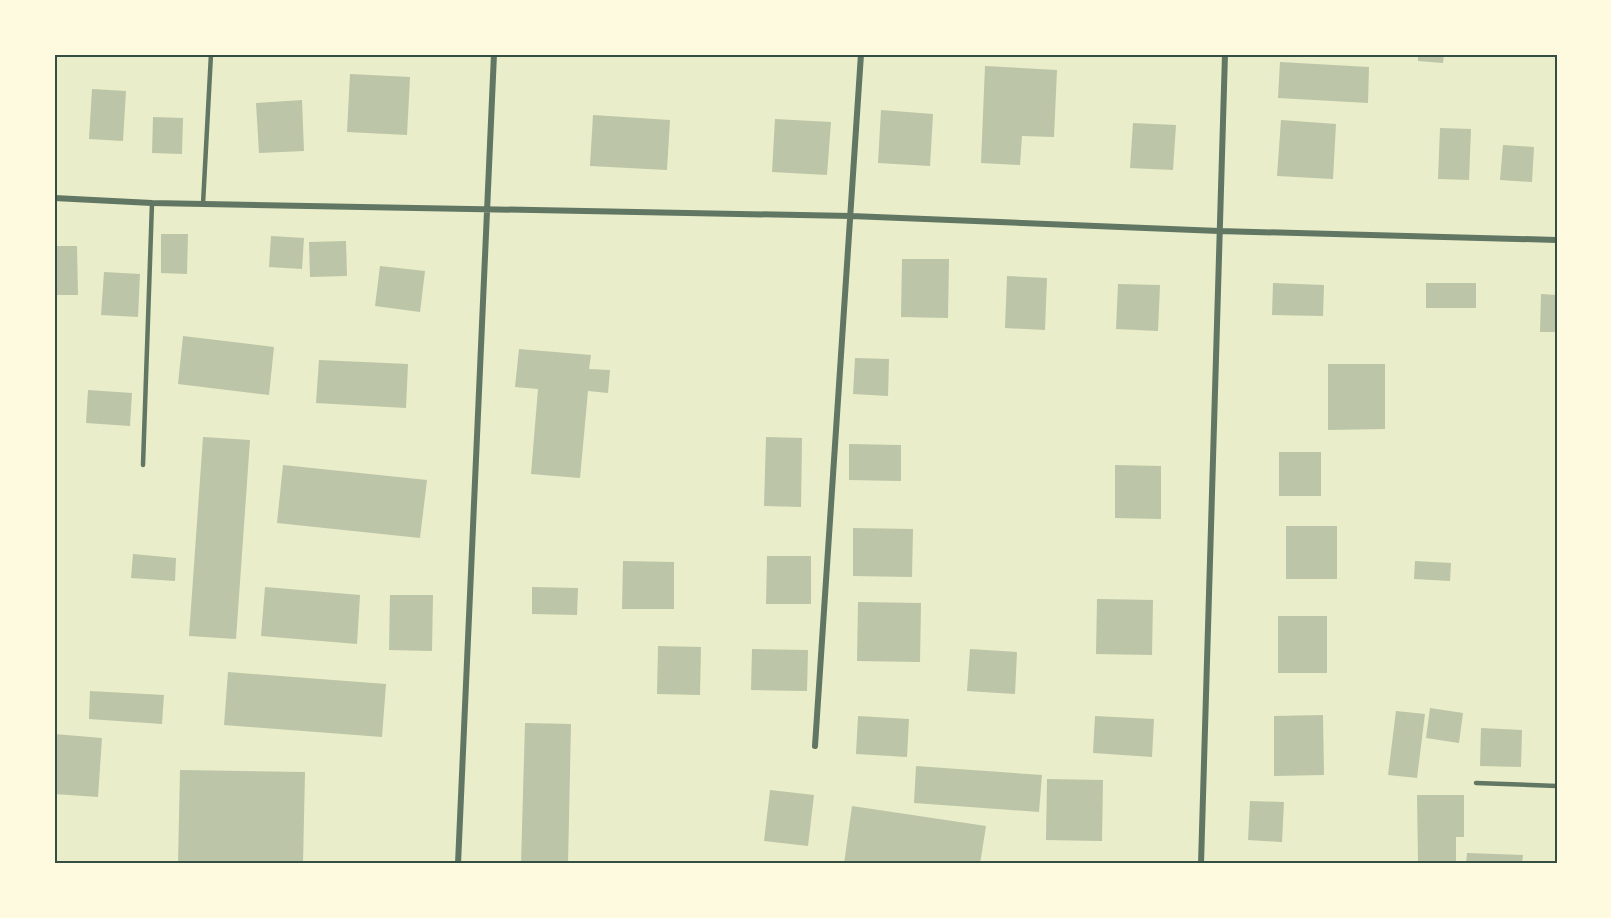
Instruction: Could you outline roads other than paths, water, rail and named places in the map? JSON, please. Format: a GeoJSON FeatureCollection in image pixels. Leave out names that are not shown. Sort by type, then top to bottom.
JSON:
{"type":"FeatureCollection","features":[{"type":"Feature","properties":{"kind":"street"},"geometry":{"type":"LineString","coordinates":[[458,864],[494,54]]}},
{"type":"Feature","properties":{"kind":"street"},"geometry":{"type":"LineString","coordinates":[[815,746],[861,54]]}},
{"type":"Feature","properties":{"kind":"street"},"geometry":{"type":"LineString","coordinates":[[1201,864],[1225,54]]}},
{"type":"Feature","properties":{"kind":"street"},"geometry":{"type":"LineString","coordinates":[[54,198],[152,203],[487,211],[851,216],[1219,231],[1557,240]]}},
{"type":"Feature","properties":{"kind":"lane"},"geometry":{"type":"LineString","coordinates":[[202,204],[211,54]]}},
{"type":"Feature","properties":{"kind":"lane"},"geometry":{"type":"LineString","coordinates":[[143,465],[152,203]]}},
{"type":"Feature","properties":{"kind":"lane"},"geometry":{"type":"LineString","coordinates":[[1476,783],[1557,786]]}}]}
